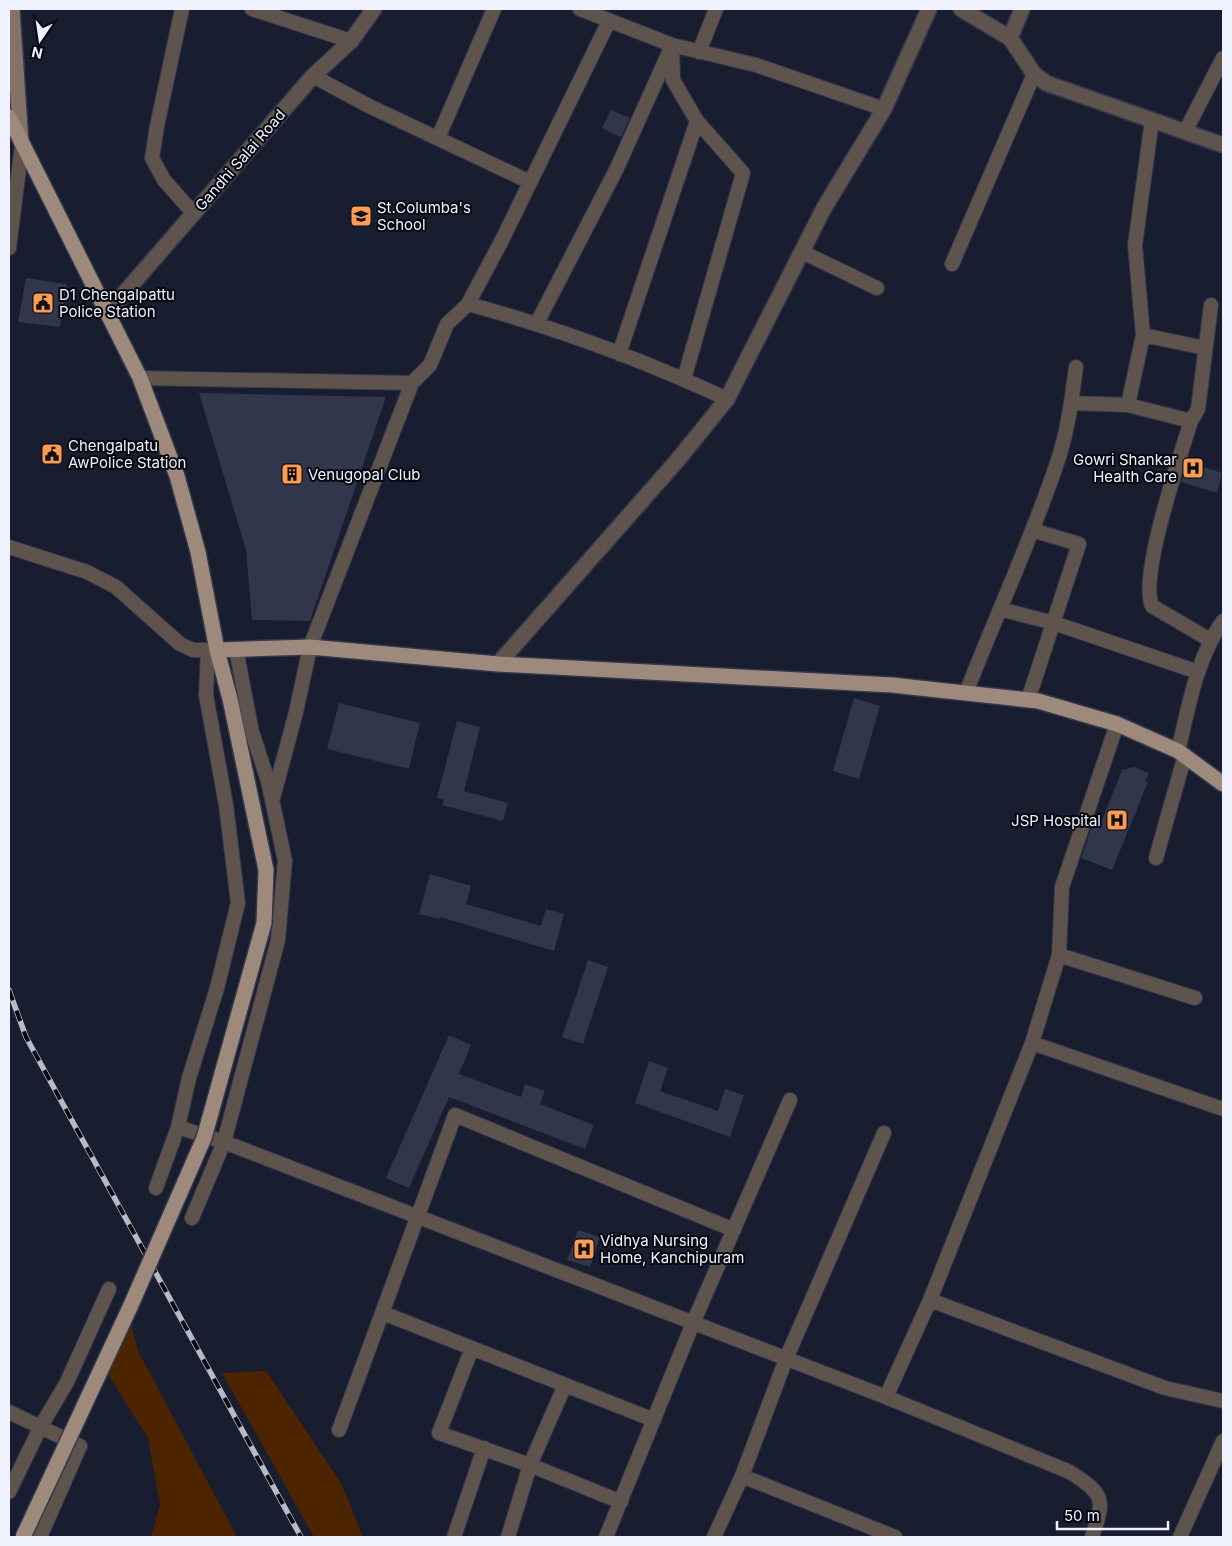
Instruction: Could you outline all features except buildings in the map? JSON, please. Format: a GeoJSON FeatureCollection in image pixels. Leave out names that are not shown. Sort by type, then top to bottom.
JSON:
{"type":"FeatureCollection","features":[{"type":"Feature","properties":{"kind":"main road"},"geometry":{"type":"LineString","coordinates":[[12,9],[22,145]]}},
{"type":"Feature","properties":{"kind":"main road"},"geometry":{"type":"LineString","coordinates":[[9,117],[140,378],[177,476],[198,552],[212,650],[230,699],[266,870],[264,923],[204,1138],[131,1305],[23,1537]]}},
{"type":"Feature","properties":{"kind":"main road"},"geometry":{"type":"LineString","coordinates":[[212,650],[310,647],[498,664],[892,686],[1028,700],[1117,724],[1182,753],[1223,784]]}},
{"type":"Feature","properties":{"kind":"street"},"geometry":{"type":"LineString","coordinates":[[182,9],[152,158],[164,180],[194,214]]}},
{"type":"Feature","properties":{"kind":"street"},"geometry":{"type":"LineString","coordinates":[[252,9],[351,42]]}},
{"type":"Feature","properties":{"kind":"street","name":"Gandhi Salai Road"},"geometry":{"type":"LineString","coordinates":[[107,313],[313,76],[351,42],[374,9]]}},
{"type":"Feature","properties":{"kind":"street"},"geometry":{"type":"LineString","coordinates":[[438,138],[494,9]]}},
{"type":"Feature","properties":{"kind":"street"},"geometry":{"type":"LineString","coordinates":[[580,9],[672,45],[756,65],[884,109]]}},
{"type":"Feature","properties":{"kind":"street"},"geometry":{"type":"LineString","coordinates":[[699,52],[716,9]]}},
{"type":"Feature","properties":{"kind":"street"},"geometry":{"type":"LineString","coordinates":[[498,664],[676,462],[727,399],[824,208],[884,109],[929,9]]}},
{"type":"Feature","properties":{"kind":"street"},"geometry":{"type":"LineString","coordinates":[[961,9],[1010,38],[1034,74],[1046,83],[1223,145]]}},
{"type":"Feature","properties":{"kind":"street"},"geometry":{"type":"LineString","coordinates":[[1010,38],[1022,9]]}},
{"type":"Feature","properties":{"kind":"street"},"geometry":{"type":"LineString","coordinates":[[272,801],[296,712],[310,647],[412,383],[430,365],[447,324],[468,304],[609,21]]}},
{"type":"Feature","properties":{"kind":"street"},"geometry":{"type":"LineString","coordinates":[[672,45],[673,80],[697,121],[743,174],[684,379]]}},
{"type":"Feature","properties":{"kind":"street"},"geometry":{"type":"LineString","coordinates":[[538,323],[618,168],[672,45]]}},
{"type":"Feature","properties":{"kind":"street"},"geometry":{"type":"LineString","coordinates":[[1185,132],[1223,58]]}},
{"type":"Feature","properties":{"kind":"street"},"geometry":{"type":"LineString","coordinates":[[952,264],[1000,158],[1034,74]]}},
{"type":"Feature","properties":{"kind":"street"},"geometry":{"type":"LineString","coordinates":[[313,76],[369,106],[530,182]]}},
{"type":"Feature","properties":{"kind":"street"},"geometry":{"type":"LineString","coordinates":[[1128,405],[1142,335],[1135,245],[1152,120]]}},
{"type":"Feature","properties":{"kind":"street"},"geometry":{"type":"LineString","coordinates":[[619,354],[697,121]]}},
{"type":"Feature","properties":{"kind":"street"},"geometry":{"type":"LineString","coordinates":[[9,248],[22,145]]}},
{"type":"Feature","properties":{"kind":"street"},"geometry":{"type":"LineString","coordinates":[[802,252],[877,288]]}},
{"type":"Feature","properties":{"kind":"street"},"geometry":{"type":"LineString","coordinates":[[468,304],[538,323],[684,379],[727,399]]}},
{"type":"Feature","properties":{"kind":"street"},"geometry":{"type":"LineString","coordinates":[[1210,640],[1152,606],[1148,598],[1148,584],[1162,516],[1191,420],[1198,410],[1211,304]]}},
{"type":"Feature","properties":{"kind":"street"},"geometry":{"type":"LineString","coordinates":[[1142,335],[1205,348]]}},
{"type":"Feature","properties":{"kind":"street"},"geometry":{"type":"LineString","coordinates":[[966,693],[1032,530],[1058,458],[1071,403],[1076,366]]}},
{"type":"Feature","properties":{"kind":"street"},"geometry":{"type":"LineString","coordinates":[[140,378],[412,383]]}},
{"type":"Feature","properties":{"kind":"street"},"geometry":{"type":"LineString","coordinates":[[1071,403],[1128,405],[1191,420]]}},
{"type":"Feature","properties":{"kind":"street"},"geometry":{"type":"LineString","coordinates":[[1028,700],[1079,544],[1032,530]]}},
{"type":"Feature","properties":{"kind":"street"},"geometry":{"type":"LineString","coordinates":[[9,547],[87,572],[116,587],[180,644],[193,650],[212,650],[206,695],[226,805],[238,903],[217,988],[189,1078],[178,1127],[156,1188]]}},
{"type":"Feature","properties":{"kind":"street"},"geometry":{"type":"LineString","coordinates":[[1000,608],[1054,623],[1198,672]]}},
{"type":"Feature","properties":{"kind":"street"},"geometry":{"type":"LineString","coordinates":[[1156,858],[1182,753],[1198,672],[1210,640],[1223,621]]}},
{"type":"Feature","properties":{"kind":"street"},"geometry":{"type":"LineString","coordinates":[[192,1218],[224,1142],[278,940],[284,861],[272,801],[252,732],[236,650]]}},
{"type":"Feature","properties":{"kind":"street"},"geometry":{"type":"LineString","coordinates":[[886,1398],[930,1300],[1032,1043],[1059,955],[1062,887],[1117,724]]}},
{"type":"Feature","properties":{"kind":"street"},"geometry":{"type":"LineString","coordinates":[[1059,955],[1195,998]]}},
{"type":"Feature","properties":{"kind":"street"},"geometry":{"type":"LineString","coordinates":[[1032,1043],[1223,1109]]}},
{"type":"Feature","properties":{"kind":"street"},"geometry":{"type":"LineString","coordinates":[[606,1537],[693,1323],[790,1100]]}},
{"type":"Feature","properties":{"kind":"street"},"geometry":{"type":"LineString","coordinates":[[339,1430],[455,1115],[734,1230]]}},
{"type":"Feature","properties":{"kind":"street"},"geometry":{"type":"LineString","coordinates":[[178,1127],[224,1142],[416,1218],[693,1323],[1070,1472],[1091,1486],[1100,1497],[1100,1514],[1092,1537]]}},
{"type":"Feature","properties":{"kind":"street"},"geometry":{"type":"LineString","coordinates":[[714,1537],[742,1476],[786,1359],[884,1133]]}},
{"type":"Feature","properties":{"kind":"street"},"geometry":{"type":"LineString","coordinates":[[9,1492],[41,1426],[67,1382],[110,1289]]}},
{"type":"Feature","properties":{"kind":"street"},"geometry":{"type":"LineString","coordinates":[[930,1300],[1165,1388],[1223,1401]]}},
{"type":"Feature","properties":{"kind":"street"},"geometry":{"type":"LineString","coordinates":[[382,1312],[654,1420]]}},
{"type":"Feature","properties":{"kind":"street"},"geometry":{"type":"LineString","coordinates":[[472,1348],[439,1432],[530,1465],[621,1502]]}},
{"type":"Feature","properties":{"kind":"street"},"geometry":{"type":"LineString","coordinates":[[508,1537],[530,1465],[565,1385]]}},
{"type":"Feature","properties":{"kind":"street"},"geometry":{"type":"LineString","coordinates":[[9,1412],[80,1446],[40,1537]]}},
{"type":"Feature","properties":{"kind":"street"},"geometry":{"type":"LineString","coordinates":[[1180,1537],[1223,1441]]}},
{"type":"Feature","properties":{"kind":"street"},"geometry":{"type":"LineString","coordinates":[[454,1537],[484,1448]]}},
{"type":"Feature","properties":{"kind":"street"},"geometry":{"type":"LineString","coordinates":[[742,1476],[896,1537]]}},
{"type":"Feature","properties":{"kind":"shaded area"},"geometry":{"type":"Polygon","coordinates":[[[129,1317],[138,1351],[237,1537],[151,1537],[160,1505],[148,1438],[97,1357],[129,1317]]]}},
{"type":"Feature","properties":{"kind":"shaded area"},"geometry":{"type":"Polygon","coordinates":[[[266,1371],[342,1485],[363,1537],[314,1537],[222,1373],[266,1371]]]}},
{"type":"Feature","properties":{"kind":"railway"},"geometry":{"type":"LineString","coordinates":[[9,990],[26,1037],[301,1537]]}},
{"type":"Feature","properties":{"kind":"place","name":"St.Columba's School"},"geometry":{"type":"Point","coordinates":[361,216]}},
{"type":"Feature","properties":{"kind":"place","name":"D1 Chengalpattu Police Station"},"geometry":{"type":"Point","coordinates":[43,303]}},
{"type":"Feature","properties":{"kind":"place","name":"Chengalpatu AwPolice Station"},"geometry":{"type":"Point","coordinates":[52,454]}},
{"type":"Feature","properties":{"kind":"place","name":"Gowri Shankar Health Care"},"geometry":{"type":"Point","coordinates":[1193,468]}},
{"type":"Feature","properties":{"kind":"place","name":"Venugopal Club"},"geometry":{"type":"Point","coordinates":[292,474]}},
{"type":"Feature","properties":{"kind":"place","name":"JSP Hospital"},"geometry":{"type":"Point","coordinates":[1117,820]}},
{"type":"Feature","properties":{"kind":"place","name":"Vidhya Nursing Home, Kanchipuram"},"geometry":{"type":"Point","coordinates":[584,1249]}}]}
